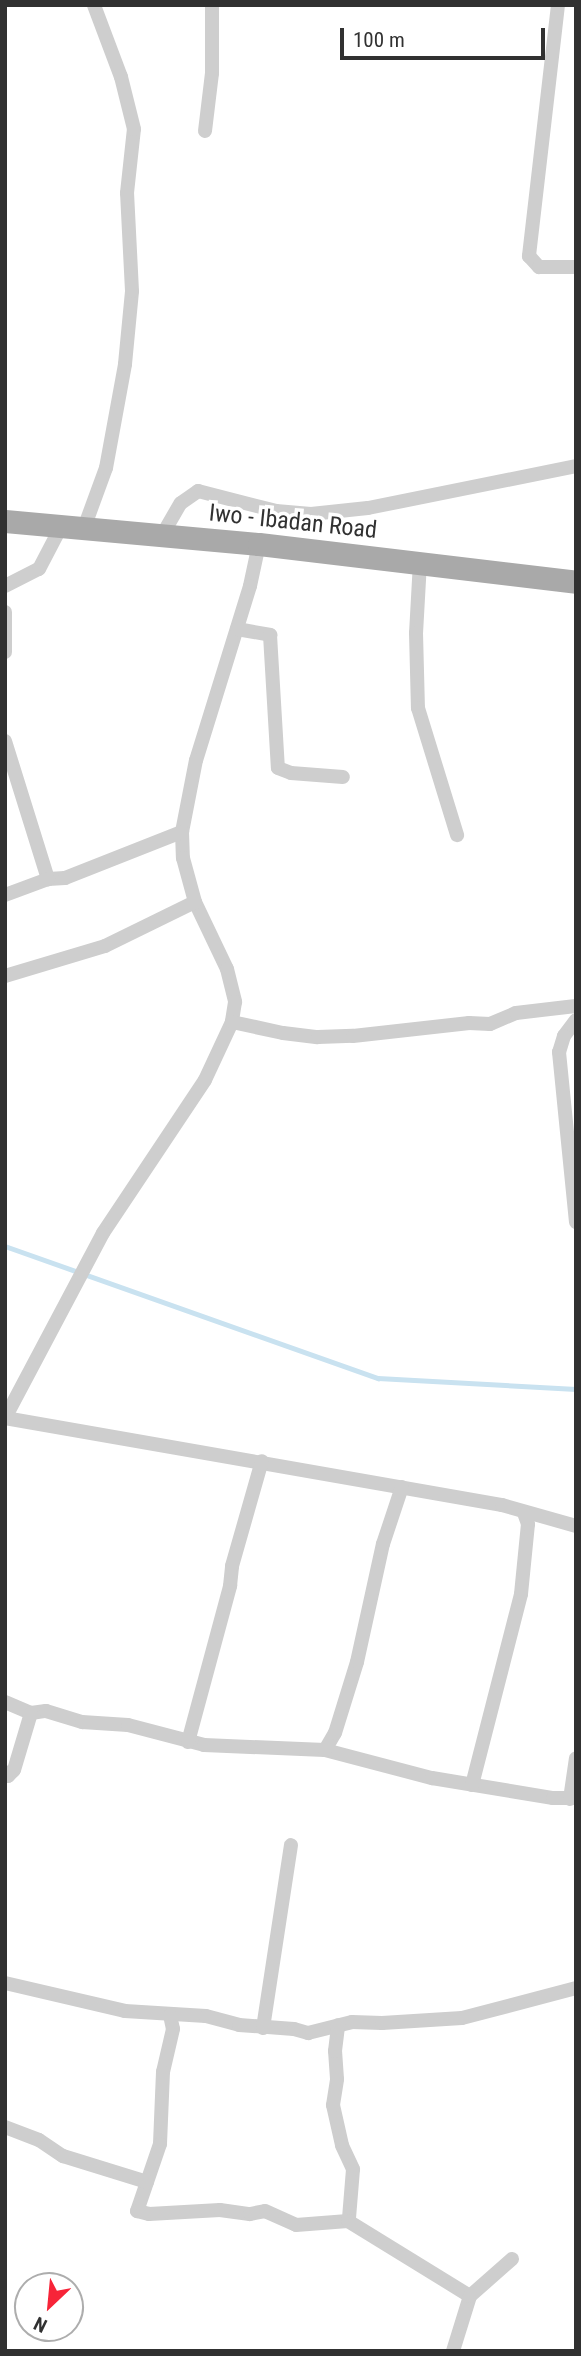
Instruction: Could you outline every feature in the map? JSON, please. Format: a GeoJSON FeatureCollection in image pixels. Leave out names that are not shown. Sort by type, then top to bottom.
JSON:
{"type":"FeatureCollection","features":[{"type":"Feature","properties":{"kind":"main road","name":"Iwo - Ibadan Road"},"geometry":{"type":"LineString","coordinates":[[5,521],[259,544],[576,582]]}},
{"type":"Feature","properties":{"kind":"street"},"geometry":{"type":"LineString","coordinates":[[84,528],[106,468],[125,364],[132,291],[127,193],[134,129],[121,77],[94,5]]}},
{"type":"Feature","properties":{"kind":"street"},"geometry":{"type":"LineString","coordinates":[[205,131],[212,73],[212,5]]}},
{"type":"Feature","properties":{"kind":"street"},"geometry":{"type":"LineString","coordinates":[[558,5],[542,158],[528,244],[529,256],[539,267],[576,267]]}},
{"type":"Feature","properties":{"kind":"street"},"geometry":{"type":"LineString","coordinates":[[161,537],[181,503],[198,491],[276,511],[311,514],[368,508],[576,466]]}},
{"type":"Feature","properties":{"kind":"street"},"geometry":{"type":"LineString","coordinates":[[5,586],[39,569],[61,527]]}},
{"type":"Feature","properties":{"kind":"street"},"geometry":{"type":"LineString","coordinates":[[259,544],[237,629],[195,760],[183,832],[183,858],[195,902],[227,969],[235,1002],[232,1022],[205,1080],[103,1233],[5,1418],[308,1468],[330,1476],[502,1505],[524,1513],[545,1515],[576,1526]]}},
{"type":"Feature","properties":{"kind":"street"},"geometry":{"type":"LineString","coordinates":[[420,562],[416,633],[418,708],[457,835]]}},
{"type":"Feature","properties":{"kind":"street"},"geometry":{"type":"LineString","coordinates":[[5,612],[5,652]]}},
{"type":"Feature","properties":{"kind":"street"},"geometry":{"type":"LineString","coordinates":[[237,629],[270,635],[278,768],[291,773],[343,777]]}},
{"type":"Feature","properties":{"kind":"street"},"geometry":{"type":"LineString","coordinates":[[5,741],[48,879]]}},
{"type":"Feature","properties":{"kind":"street"},"geometry":{"type":"LineString","coordinates":[[5,895],[48,879],[65,878],[183,832]]}},
{"type":"Feature","properties":{"kind":"street"},"geometry":{"type":"LineString","coordinates":[[5,976],[106,946],[195,902]]}},
{"type":"Feature","properties":{"kind":"street"},"geometry":{"type":"LineString","coordinates":[[232,1022],[295,1034],[353,1036],[469,1023],[490,1024],[516,1013],[576,1006]]}},
{"type":"Feature","properties":{"kind":"street"},"geometry":{"type":"LineString","coordinates":[[576,1020],[564,1036],[559,1052],[576,1222]]}},
{"type":"Feature","properties":{"kind":"street"},"geometry":{"type":"LineString","coordinates":[[188,1742],[262,1461]]}},
{"type":"Feature","properties":{"kind":"street"},"geometry":{"type":"LineString","coordinates":[[325,1750],[335,1733],[357,1662],[383,1544],[402,1487]]}},
{"type":"Feature","properties":{"kind":"street"},"geometry":{"type":"LineString","coordinates":[[472,1786],[521,1594],[528,1524],[524,1513]]}},
{"type":"Feature","properties":{"kind":"street"},"geometry":{"type":"LineString","coordinates":[[5,1702],[32,1713],[46,1712],[82,1721],[128,1725],[204,1745],[325,1750],[472,1786],[573,1799],[576,1758]]}},
{"type":"Feature","properties":{"kind":"street"},"geometry":{"type":"LineString","coordinates":[[5,1772],[8,1776],[15,1770],[32,1713]]}},
{"type":"Feature","properties":{"kind":"street"},"geometry":{"type":"LineString","coordinates":[[263,2028],[291,1845]]}},
{"type":"Feature","properties":{"kind":"street"},"geometry":{"type":"LineString","coordinates":[[5,1983],[125,2011],[206,2016],[263,2028],[294,2029],[308,2034],[338,2025],[461,2018],[576,1988]]}},
{"type":"Feature","properties":{"kind":"street"},"geometry":{"type":"LineString","coordinates":[[170,2015],[173,2029],[163,2072],[160,2144],[138,2211],[149,2214],[220,2210],[250,2214],[265,2211],[296,2225],[348,2221],[470,2297]]}},
{"type":"Feature","properties":{"kind":"street"},"geometry":{"type":"LineString","coordinates":[[338,2025],[335,2051],[337,2079],[333,2105],[342,2145],[353,2169],[348,2221]]}},
{"type":"Feature","properties":{"kind":"street"},"geometry":{"type":"LineString","coordinates":[[5,2127],[40,2140],[64,2156],[147,2182]]}},
{"type":"Feature","properties":{"kind":"street"},"geometry":{"type":"LineString","coordinates":[[453,2351],[470,2297],[512,2259]]}},
{"type":"Feature","properties":{"kind":"waterway"},"geometry":{"type":"LineString","coordinates":[[5,1246],[378,1378],[576,1389]]}}]}
